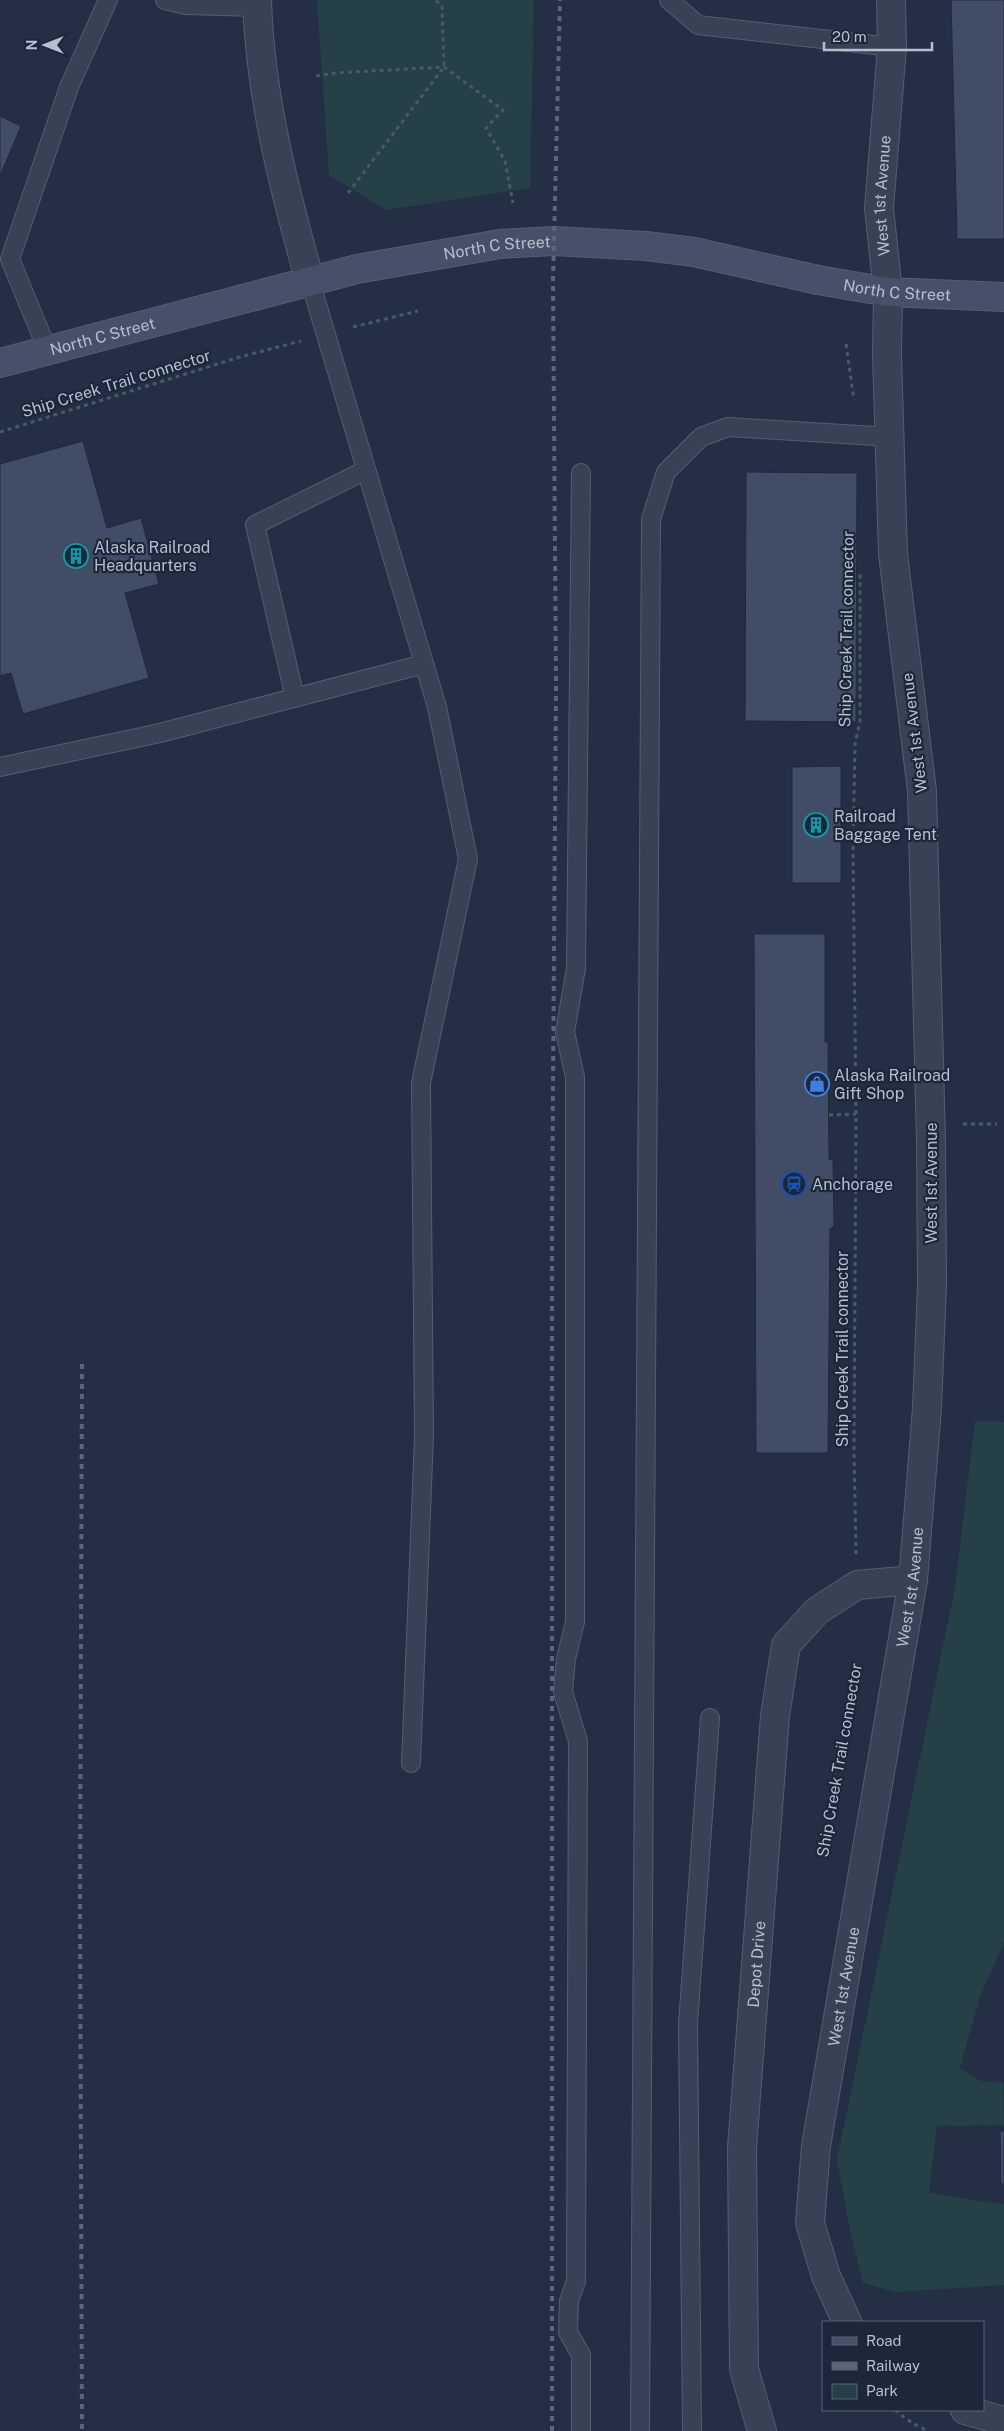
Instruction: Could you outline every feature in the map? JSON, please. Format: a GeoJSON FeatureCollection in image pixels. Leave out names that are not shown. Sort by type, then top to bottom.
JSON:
{"type":"FeatureCollection","features":[{"type":"Feature","properties":{"kind":"street","name":"West 1st Avenue"},"geometry":{"type":"LineString","coordinates":[[847,2321],[826,2276],[810,2223],[816,2146],[913,1580],[928,1372],[932,1285],[931,1141],[922,791],[893,554],[891,437],[887,354],[888,292],[879,208],[892,47],[891,0]]}},
{"type":"Feature","properties":{"kind":"street"},"geometry":{"type":"LineString","coordinates":[[258,3],[270,122],[284,185],[310,281]]}},
{"type":"Feature","properties":{"kind":"street","name":"North C Street"},"geometry":{"type":"LineString","coordinates":[[0,362],[310,281],[406,259],[500,244],[554,241],[646,246],[694,252],[818,280],[888,292],[1004,297]]}},
{"type":"Feature","properties":{"kind":"street","name":"Depot Drive"},"geometry":{"type":"LineString","coordinates":[[762,2431],[744,2369],[742,2148],[775,1716],[786,1645],[817,1612],[857,1585],[913,1580]]}},
{"type":"Feature","properties":{"kind":"street"},"geometry":{"type":"LineString","coordinates":[[969,2411],[1004,2421]]}},
{"type":"Feature","properties":{"kind":"lane"},"geometry":{"type":"LineString","coordinates":[[47,349],[10,259],[69,87],[108,0]]}},
{"type":"Feature","properties":{"kind":"lane"},"geometry":{"type":"LineString","coordinates":[[165,0],[186,5],[258,3]]}},
{"type":"Feature","properties":{"kind":"lane"},"geometry":{"type":"LineString","coordinates":[[669,0],[698,25],[892,47]]}},
{"type":"Feature","properties":{"kind":"lane"},"geometry":{"type":"LineString","coordinates":[[310,281],[437,707],[468,859],[422,1083],[424,1436],[411,1763]]}},
{"type":"Feature","properties":{"kind":"lane"},"geometry":{"type":"LineString","coordinates":[[640,2431],[651,519],[666,472],[701,437],[719,430],[728,427],[891,437]]}},
{"type":"Feature","properties":{"kind":"lane"},"geometry":{"type":"LineString","coordinates":[[295,698],[255,525],[366,470]]}},
{"type":"Feature","properties":{"kind":"lane"},"geometry":{"type":"LineString","coordinates":[[580,2431],[581,2355],[568,2332],[569,2301],[576,2281],[578,1741],[563,1692],[566,1659],[575,1622],[575,1077],[565,1032],[576,968],[581,473]]}},
{"type":"Feature","properties":{"kind":"lane"},"geometry":{"type":"LineString","coordinates":[[0,768],[160,733],[424,664]]}},
{"type":"Feature","properties":{"kind":"lane"},"geometry":{"type":"LineString","coordinates":[[692,2431],[688,2024],[710,1718]]}},
{"type":"Feature","properties":{"kind":"path"},"geometry":{"type":"LineString","coordinates":[[348,193],[444,66],[442,5],[434,0]]}},
{"type":"Feature","properties":{"kind":"path"},"geometry":{"type":"LineString","coordinates":[[316,76],[335,73],[444,66],[503,110],[486,128],[505,161],[513,203]]}},
{"type":"Feature","properties":{"kind":"path"},"geometry":{"type":"LineString","coordinates":[[846,344],[858,434]]}},
{"type":"Feature","properties":{"kind":"path","name":"Ship Creek Trail connector"},"geometry":{"type":"LineString","coordinates":[[0,432],[240,357]]}},
{"type":"Feature","properties":{"kind":"path","name":"Ship Creek Trail connector"},"geometry":{"type":"LineString","coordinates":[[857,1585],[854,1451],[856,1114],[853,850],[854,744],[860,721],[860,561]]}},
{"type":"Feature","properties":{"kind":"path"},"geometry":{"type":"LineString","coordinates":[[829,1115],[856,1114]]}},
{"type":"Feature","properties":{"kind":"path"},"geometry":{"type":"LineString","coordinates":[[962,1124],[998,1124]]}},
{"type":"Feature","properties":{"kind":"path"},"geometry":{"type":"LineString","coordinates":[[896,2411],[912,2423],[928,2431]]}},
{"type":"Feature","properties":{"kind":"green space"},"geometry":{"type":"Polygon","coordinates":[[[317,0],[534,0],[530,188],[386,210],[329,175],[317,0]]]}},
{"type":"Feature","properties":{"kind":"green space"},"geometry":{"type":"Polygon","coordinates":[[[975,1421],[1004,1422],[1004,1942],[980,1997],[960,2068],[981,2081],[1003,2083],[1004,2125],[937,2126],[929,2192],[1004,2204],[1004,2285],[896,2292],[863,2283],[850,2230],[837,2160],[955,1588],[975,1421]]]}},
{"type":"Feature","properties":{"kind":"building"},"geometry":{"type":"Polygon","coordinates":[[[951,0],[1004,0],[1004,239],[957,239],[951,0]]]}},
{"type":"Feature","properties":{"kind":"building"},"geometry":{"type":"Polygon","coordinates":[[[0,116],[21,126],[0,176],[0,116]]]}},
{"type":"Feature","properties":{"kind":"building","name":"Alaska Railroad Headquarters"},"geometry":{"type":"Polygon","coordinates":[[[83,441],[107,528],[141,518],[159,584],[125,593],[149,678],[23,714],[11,673],[0,676],[0,464],[83,441]]]}},
{"type":"Feature","properties":{"kind":"building"},"geometry":{"type":"Polygon","coordinates":[[[746,472],[857,473],[856,722],[745,721],[746,472]]]}},
{"type":"Feature","properties":{"kind":"building","name":"Railroad Baggage Tent"},"geometry":{"type":"Polygon","coordinates":[[[841,766],[841,883],[792,883],[792,767],[841,766]]]}},
{"type":"Feature","properties":{"kind":"building"},"geometry":{"type":"Polygon","coordinates":[[[754,934],[825,934],[825,1042],[828,1042],[829,1159],[833,1160],[834,1226],[830,1229],[828,1453],[756,1453],[754,934]]]}},
{"type":"Feature","properties":{"kind":"building"},"geometry":{"type":"Polygon","coordinates":[[[1000,2131],[1004,2131],[1004,2184],[1001,2184],[1000,2131]]]}},
{"type":"Feature","properties":{"kind":"railway"},"geometry":{"type":"LineString","coordinates":[[552,2431],[552,1219],[556,686],[553,280],[560,0]]}},
{"type":"Feature","properties":{"kind":"railway"},"geometry":{"type":"LineString","coordinates":[[82,1364],[80,1903],[82,2431]]}},
{"type":"Feature","properties":{"kind":"place","name":"Alaska Railroad Headquarters"},"geometry":{"type":"Point","coordinates":[76,556]}},
{"type":"Feature","properties":{"kind":"place","name":"Railroad Baggage Tent"},"geometry":{"type":"Point","coordinates":[816,825]}},
{"type":"Feature","properties":{"kind":"place","name":"Alaska Railroad Gift Shop"},"geometry":{"type":"Point","coordinates":[817,1084]}},
{"type":"Feature","properties":{"kind":"place","name":"Anchorage"},"geometry":{"type":"Point","coordinates":[794,1184]}}]}
